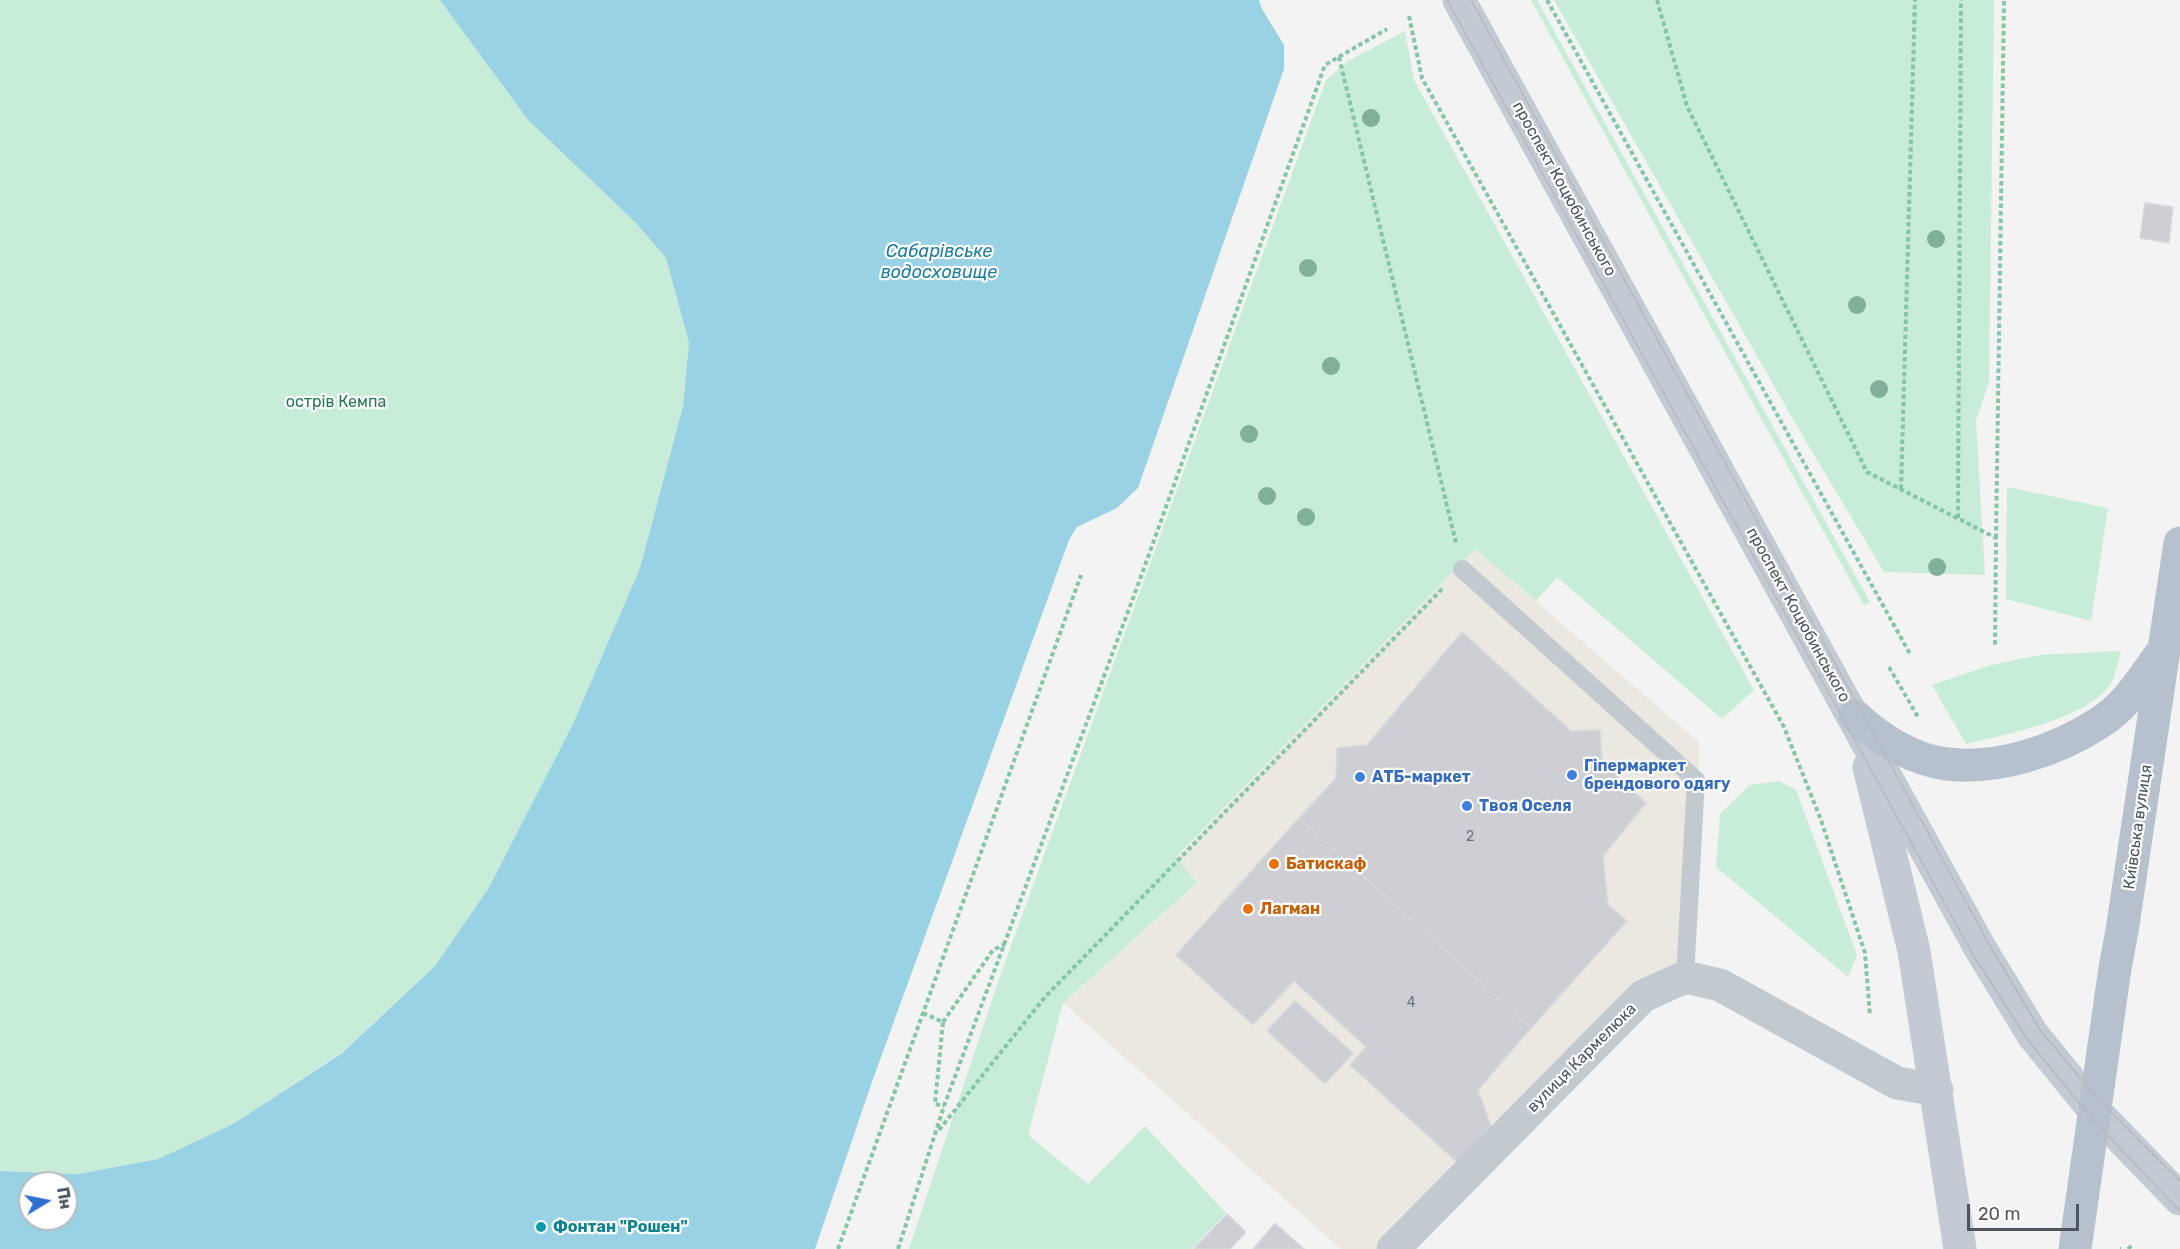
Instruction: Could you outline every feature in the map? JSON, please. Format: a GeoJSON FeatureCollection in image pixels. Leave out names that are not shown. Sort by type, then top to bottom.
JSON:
{"type":"FeatureCollection","features":[{"type":"Feature","properties":{"kind":"main road","name":"Київська вулиця"},"geometry":{"type":"LineString","coordinates":[[2075,1249],[2180,543]]}},
{"type":"Feature","properties":{"kind":"main road"},"geometry":{"type":"LineString","coordinates":[[1855,716],[1873,734],[1917,756],[1946,764],[1977,764],[2010,760],[2057,745],[2100,723],[2135,691],[2164,649]]}},
{"type":"Feature","properties":{"kind":"street","name":"проспект Коцюбинського"},"geometry":{"type":"LineString","coordinates":[[1459,0],[1855,716],[1980,948],[2033,1035],[2094,1110],[2180,1199]]}},
{"type":"Feature","properties":{"kind":"street"},"geometry":{"type":"LineString","coordinates":[[1855,716],[1914,951],[1960,1249]]}},
{"type":"Feature","properties":{"kind":"street"},"geometry":{"type":"LineString","coordinates":[[1685,977],[1720,985],[1897,1083],[1936,1090]]}},
{"type":"Feature","properties":{"kind":"street","name":"вулиця Кармелюка"},"geometry":{"type":"LineString","coordinates":[[1393,1249],[1643,996],[1685,977]]}},
{"type":"Feature","properties":{"kind":"lane"},"geometry":{"type":"LineString","coordinates":[[1462,569],[1696,780],[1685,977]]}},
{"type":"Feature","properties":{"kind":"path"},"geometry":{"type":"LineString","coordinates":[[1547,0],[1910,654]]}},
{"type":"Feature","properties":{"kind":"path"},"geometry":{"type":"LineString","coordinates":[[1657,0],[1687,106],[1867,472],[1996,538]]}},
{"type":"Feature","properties":{"kind":"path"},"geometry":{"type":"LineString","coordinates":[[1901,489],[1915,0]]}},
{"type":"Feature","properties":{"kind":"path"},"geometry":{"type":"LineString","coordinates":[[1958,518],[1961,0]]}},
{"type":"Feature","properties":{"kind":"path"},"geometry":{"type":"LineString","coordinates":[[1995,646],[2004,0]]}},
{"type":"Feature","properties":{"kind":"path"},"geometry":{"type":"LineString","coordinates":[[1409,16],[1422,78],[1784,727],[1821,820],[1865,953],[1870,1016]]}},
{"type":"Feature","properties":{"kind":"path"},"geometry":{"type":"LineString","coordinates":[[898,1249],[944,1106],[1139,582],[1325,65],[1387,29]]}},
{"type":"Feature","properties":{"kind":"path"},"geometry":{"type":"LineString","coordinates":[[936,1133],[1045,997],[1462,569],[1339,57]]}},
{"type":"Feature","properties":{"kind":"path"},"geometry":{"type":"LineString","coordinates":[[838,1249],[1081,575]]}},
{"type":"Feature","properties":{"kind":"path"},"geometry":{"type":"LineString","coordinates":[[1889,667],[1924,726]]}},
{"type":"Feature","properties":{"kind":"path"},"geometry":{"type":"LineString","coordinates":[[944,1106],[935,1104],[943,1022],[993,950],[1005,944]]}},
{"type":"Feature","properties":{"kind":"path"},"geometry":{"type":"LineString","coordinates":[[923,1013],[943,1022]]}},
{"type":"Feature","properties":{"kind":"path"},"geometry":{"type":"LineString","coordinates":[[2128,1249],[2132,1245]]}},
{"type":"Feature","properties":{"kind":"shaded area"},"geometry":{"type":"Polygon","coordinates":[[[1475,549],[1700,743],[1685,977],[1393,1249],[1341,1249],[1063,1003],[1197,884],[1176,858],[1475,549]]]}},
{"type":"Feature","properties":{"kind":"green space","name":"острів Кемпа"},"geometry":{"type":"Polygon","coordinates":[[[0,0],[440,0],[528,120],[635,222],[666,258],[689,343],[683,406],[640,568],[572,726],[488,889],[435,966],[342,1052],[233,1124],[158,1159],[78,1174],[78,1171],[0,1171],[0,0]]]}},
{"type":"Feature","properties":{"kind":"green space"},"geometry":{"type":"Polygon","coordinates":[[[1531,0],[1537,0],[1870,602],[1864,605],[1531,0]]]}},
{"type":"Feature","properties":{"kind":"green space"},"geometry":{"type":"Polygon","coordinates":[[[1554,0],[1994,0],[1989,382],[1976,421],[1985,575],[1884,572],[1798,428],[1554,0]]]}},
{"type":"Feature","properties":{"kind":"green space"},"geometry":{"type":"Polygon","coordinates":[[[1405,31],[1414,80],[1754,690],[1722,719],[1557,577],[1536,601],[1475,549],[1176,857],[1197,883],[1063,1003],[1028,1135],[1088,1184],[1145,1126],[1226,1213],[1192,1249],[909,1249],[1000,976],[1326,80],[1348,61],[1405,31]]]}},
{"type":"Feature","properties":{"kind":"green space"},"geometry":{"type":"Polygon","coordinates":[[[2007,487],[2108,508],[2091,621],[2006,599],[2007,487]]]}},
{"type":"Feature","properties":{"kind":"green space"},"geometry":{"type":"Polygon","coordinates":[[[2121,651],[2109,686],[2098,698],[2082,708],[2043,724],[1966,744],[1932,685],[1991,665],[2040,655],[2121,651]]]}},
{"type":"Feature","properties":{"kind":"green space"},"geometry":{"type":"Polygon","coordinates":[[[1779,781],[1796,790],[1857,955],[1848,977],[1716,867],[1720,814],[1750,785],[1779,781]]]}},
{"type":"Feature","properties":{"kind":"water","name":"Сабарівське водосховище"},"geometry":{"type":"Polygon","coordinates":[[[440,0],[1259,0],[1284,45],[1284,69],[1138,488],[1117,508],[1077,527],[1069,540],[873,1079],[815,1249],[0,1249],[0,1171],[18,1172],[18,1231],[78,1231],[78,1174],[158,1159],[233,1124],[342,1053],[435,966],[488,889],[572,726],[640,568],[683,406],[689,343],[666,258],[635,222],[528,120],[440,0]]]}},
{"type":"Feature","properties":{"kind":"building"},"geometry":{"type":"Polygon","coordinates":[[[2145,203],[2173,207],[2169,243],[2140,238],[2145,203]]]}},
{"type":"Feature","properties":{"kind":"building"},"geometry":{"type":"Polygon","coordinates":[[[1462,632],[1571,731],[1600,730],[1602,760],[1646,803],[1603,856],[1608,905],[1627,921],[1531,1028],[1299,818],[1336,778],[1337,748],[1367,745],[1462,632]]]}},
{"type":"Feature","properties":{"kind":"building"},"geometry":{"type":"Polygon","coordinates":[[[1299,818],[1531,1028],[1478,1090],[1491,1126],[1458,1163],[1350,1065],[1366,1047],[1294,981],[1253,1025],[1176,955],[1299,818]]]}},
{"type":"Feature","properties":{"kind":"building"},"geometry":{"type":"Polygon","coordinates":[[[1295,1001],[1353,1053],[1325,1084],[1267,1031],[1295,1001]]]}},
{"type":"Feature","properties":{"kind":"building"},"geometry":{"type":"Polygon","coordinates":[[[1227,1214],[1246,1232],[1230,1249],[1194,1249],[1227,1214]]]}},
{"type":"Feature","properties":{"kind":"building"},"geometry":{"type":"Polygon","coordinates":[[[1275,1223],[1304,1249],[1253,1249],[1275,1223]]]}},
{"type":"Feature","properties":{"kind":"tram line"},"geometry":{"type":"LineString","coordinates":[[1447,0],[1972,953],[2027,1039],[2093,1120],[2180,1211]]}},
{"type":"Feature","properties":{"kind":"tram line"},"geometry":{"type":"LineString","coordinates":[[1471,0],[1989,944],[2040,1030],[2096,1097],[2180,1181]]}},
{"type":"Feature","properties":{"kind":"place","name":"Гіпермаркет брендового одягу"},"geometry":{"type":"Point","coordinates":[1572,775]}},
{"type":"Feature","properties":{"kind":"place","name":"АТБ-маркет"},"geometry":{"type":"Point","coordinates":[1360,777]}},
{"type":"Feature","properties":{"kind":"place","name":"Твоя Оселя"},"geometry":{"type":"Point","coordinates":[1467,806]}},
{"type":"Feature","properties":{"kind":"place","name":"Батискаф"},"geometry":{"type":"Point","coordinates":[1274,864]}},
{"type":"Feature","properties":{"kind":"place","name":"Лагман"},"geometry":{"type":"Point","coordinates":[1248,909]}},
{"type":"Feature","properties":{"kind":"place","name":"Фонтан \"Рошен\""},"geometry":{"type":"Point","coordinates":[541,1227]}}]}
